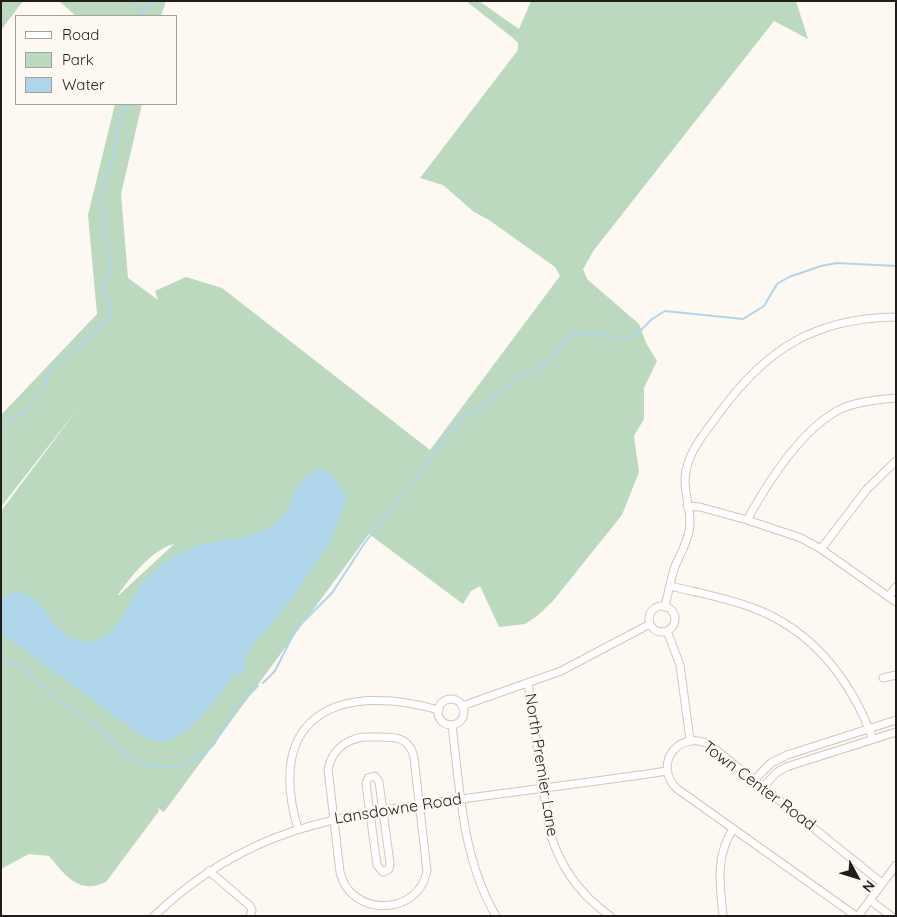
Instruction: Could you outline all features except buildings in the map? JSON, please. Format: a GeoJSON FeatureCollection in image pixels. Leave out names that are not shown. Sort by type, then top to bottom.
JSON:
{"type":"FeatureCollection","features":[{"type":"Feature","properties":{"kind":"street"},"geometry":{"type":"LineString","coordinates":[[665,607],[670,586],[690,529],[684,486],[693,451],[740,386],[763,362],[792,342],[821,328],[850,320],[896,317]]}},
{"type":"Feature","properties":{"kind":"street"},"geometry":{"type":"LineString","coordinates":[[747,520],[799,443],[818,424],[853,404],[896,398]]}},
{"type":"Feature","properties":{"kind":"street"},"geometry":{"type":"LineString","coordinates":[[821,549],[866,489],[896,461]]}},
{"type":"Feature","properties":{"kind":"street"},"geometry":{"type":"LineString","coordinates":[[687,506],[700,507],[792,534],[821,549],[896,602]]}},
{"type":"Feature","properties":{"kind":"street"},"geometry":{"type":"LineString","coordinates":[[670,586],[757,609],[804,636],[841,675],[856,699],[873,739]]}},
{"type":"Feature","properties":{"kind":"street"},"geometry":{"type":"LineString","coordinates":[[889,596],[896,586]]}},
{"type":"Feature","properties":{"kind":"street"},"geometry":{"type":"LineString","coordinates":[[665,607],[671,610],[675,617],[674,625],[667,631],[658,632],[650,624],[649,616],[653,610],[665,607]]}},
{"type":"Feature","properties":{"kind":"street"},"geometry":{"type":"LineString","coordinates":[[462,706],[577,664],[650,624]]}},
{"type":"Feature","properties":{"kind":"street"},"geometry":{"type":"LineString","coordinates":[[667,631],[680,664],[690,740]]}},
{"type":"Feature","properties":{"kind":"street"},"geometry":{"type":"LineString","coordinates":[[883,678],[896,674]]}},
{"type":"Feature","properties":{"kind":"street","name":"North Premier Lane"},"geometry":{"type":"LineString","coordinates":[[528,683],[550,829],[563,867],[586,897],[610,916]]}},
{"type":"Feature","properties":{"kind":"street"},"geometry":{"type":"LineString","coordinates":[[298,829],[290,780],[292,754],[303,733],[320,715],[336,705],[367,699],[410,702],[439,710]]}},
{"type":"Feature","properties":{"kind":"street"},"geometry":{"type":"LineString","coordinates":[[448,700],[456,700],[462,706],[464,712],[462,719],[452,725],[442,721],[439,710],[441,704],[448,700]]}},
{"type":"Feature","properties":{"kind":"street"},"geometry":{"type":"LineString","coordinates":[[754,780],[777,759],[896,720]]}},
{"type":"Feature","properties":{"kind":"street"},"geometry":{"type":"LineString","coordinates":[[452,725],[472,860],[483,891],[496,916]]}},
{"type":"Feature","properties":{"kind":"street"},"geometry":{"type":"LineString","coordinates":[[763,787],[776,773],[786,767],[896,732]]}},
{"type":"Feature","properties":{"kind":"street"},"geometry":{"type":"LineString","coordinates":[[359,738],[399,738],[410,746],[427,860],[426,877],[415,896],[406,904],[392,909],[378,909],[366,906],[355,899],[347,890],[340,872],[333,819],[328,777],[330,761],[342,745],[359,738]]}},
{"type":"Feature","properties":{"kind":"street","name":"Town Center Road"},"geometry":{"type":"LineString","coordinates":[[667,771],[672,751],[678,745],[690,740],[703,742],[763,787],[882,883]]}},
{"type":"Feature","properties":{"kind":"street"},"geometry":{"type":"LineString","coordinates":[[667,771],[670,781],[676,788],[857,916],[896,865]]}},
{"type":"Feature","properties":{"kind":"street","name":"Lansdowne Road"},"geometry":{"type":"LineString","coordinates":[[156,915],[209,872],[254,846],[298,829],[333,819],[369,812],[667,771]]}},
{"type":"Feature","properties":{"kind":"street"},"geometry":{"type":"LineString","coordinates":[[372,776],[378,780],[390,865],[389,870],[383,872],[377,865],[369,812],[366,782],[372,776]]}},
{"type":"Feature","properties":{"kind":"street"},"geometry":{"type":"LineString","coordinates":[[724,916],[720,860],[725,844],[733,829]]}},
{"type":"Feature","properties":{"kind":"street"},"geometry":{"type":"LineString","coordinates":[[209,872],[249,905],[252,910],[250,916]]}},
{"type":"Feature","properties":{"kind":"street"},"geometry":{"type":"LineString","coordinates":[[870,900],[891,916]]}},
{"type":"Feature","properties":{"kind":"green space"},"geometry":{"type":"Polygon","coordinates":[[[1,1],[23,1],[1,30],[1,1]]]}},
{"type":"Feature","properties":{"kind":"green space"},"geometry":{"type":"Polygon","coordinates":[[[59,1],[166,1],[161,15],[75,15],[59,1]]]}},
{"type":"Feature","properties":{"kind":"green space"},"geometry":{"type":"Polygon","coordinates":[[[466,1],[479,1],[519,29],[531,1],[796,1],[808,39],[774,21],[594,250],[583,269],[587,279],[639,324],[646,343],[657,361],[644,388],[644,419],[634,436],[639,472],[622,515],[552,602],[537,616],[525,624],[499,627],[480,586],[471,591],[463,604],[369,534],[164,812],[158,808],[159,811],[106,882],[88,886],[73,881],[49,856],[29,854],[1,869],[1,511],[79,407],[1,507],[1,415],[97,314],[88,215],[115,105],[142,105],[121,194],[128,278],[158,300],[155,291],[186,277],[222,288],[430,450],[560,276],[555,267],[489,220],[474,212],[443,185],[420,178],[518,50],[518,43],[466,1]],[[174,544],[150,557],[119,595],[174,544]]]}},
{"type":"Feature","properties":{"kind":"water"},"geometry":{"type":"Polygon","coordinates":[[[319,470],[328,473],[336,481],[346,500],[331,540],[293,597],[252,646],[243,663],[246,670],[242,675],[234,674],[218,697],[197,721],[173,738],[160,741],[146,739],[1,633],[1,599],[16,591],[26,594],[35,600],[56,625],[73,638],[84,641],[96,640],[106,636],[114,629],[138,589],[160,566],[197,546],[248,536],[265,530],[283,516],[297,488],[305,477],[319,470]]]}},
{"type":"Feature","properties":{"kind":"waterway"},"geometry":{"type":"LineString","coordinates":[[133,1],[142,15]]}},
{"type":"Feature","properties":{"kind":"waterway"},"geometry":{"type":"LineString","coordinates":[[142,14],[153,1]]}},
{"type":"Feature","properties":{"kind":"waterway"},"geometry":{"type":"LineString","coordinates":[[1,428],[26,410],[46,384],[49,371],[80,347],[110,316],[110,303],[102,289],[111,267],[99,194],[115,152],[119,119],[128,105]]}},
{"type":"Feature","properties":{"kind":"waterway"},"geometry":{"type":"LineString","coordinates":[[263,683],[275,671],[296,629],[332,593],[364,544],[412,481],[417,478],[442,441],[464,417],[480,408],[521,375],[537,370],[544,365],[574,333],[633,338],[652,319],[665,311],[743,319],[764,306],[777,284],[789,277],[821,266],[837,263],[896,266]]}},
{"type":"Feature","properties":{"kind":"waterway"},"geometry":{"type":"LineString","coordinates":[[1,658],[25,669],[59,701],[96,724],[126,754],[151,767],[177,767],[202,756],[214,744],[235,708],[258,686]]}}]}
